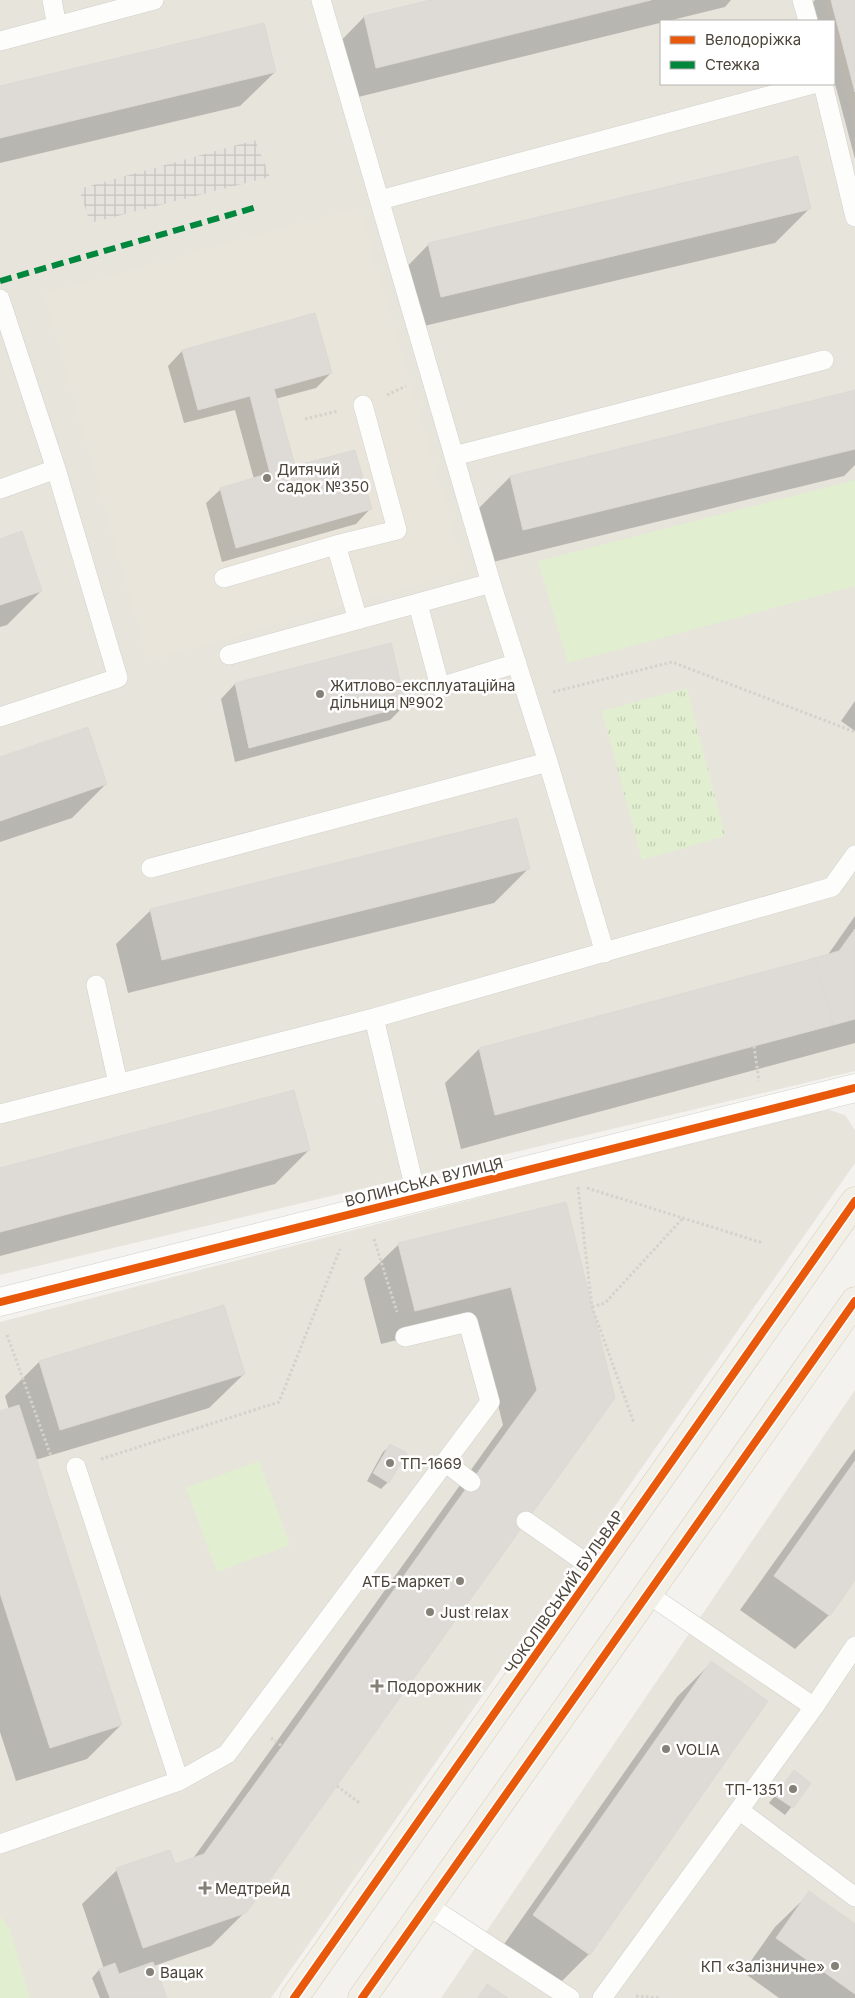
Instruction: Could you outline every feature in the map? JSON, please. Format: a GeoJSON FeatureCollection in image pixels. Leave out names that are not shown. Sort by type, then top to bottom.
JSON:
{"type":"FeatureCollection","features":[{"type":"Feature","properties":{"kind":"main road","name":"ЧОКОЛІВСЬКИЙ БУЛЬВАР"},"geometry":{"type":"LineString","coordinates":[[294,1998],[855,1201]]}},
{"type":"Feature","properties":{"kind":"main road"},"geometry":{"type":"LineString","coordinates":[[362,1998],[855,1301]]}},
{"type":"Feature","properties":{"kind":"street","name":"ВОЛИНСЬКА ВУЛИЦЯ"},"geometry":{"type":"LineString","coordinates":[[0,1302],[855,1088]]}},
{"type":"Feature","properties":{"kind":"lane"},"geometry":{"type":"LineString","coordinates":[[52,0],[57,26]]}},
{"type":"Feature","properties":{"kind":"lane"},"geometry":{"type":"LineString","coordinates":[[0,41],[154,0]]}},
{"type":"Feature","properties":{"kind":"lane"},"geometry":{"type":"LineString","coordinates":[[321,0],[491,583],[548,762],[605,952]]}},
{"type":"Feature","properties":{"kind":"lane"},"geometry":{"type":"LineString","coordinates":[[802,0],[808,20]]}},
{"type":"Feature","properties":{"kind":"lane"},"geometry":{"type":"LineString","coordinates":[[380,200],[808,85]]}},
{"type":"Feature","properties":{"kind":"lane"},"geometry":{"type":"LineString","coordinates":[[823,85],[855,217]]}},
{"type":"Feature","properties":{"kind":"lane"},"geometry":{"type":"LineString","coordinates":[[0,299],[56,469],[118,678],[0,717]]}},
{"type":"Feature","properties":{"kind":"lane"},"geometry":{"type":"LineString","coordinates":[[454,456],[824,360]]}},
{"type":"Feature","properties":{"kind":"lane"},"geometry":{"type":"LineString","coordinates":[[224,578],[336,545],[396,530],[363,405]]}},
{"type":"Feature","properties":{"kind":"lane"},"geometry":{"type":"LineString","coordinates":[[0,489],[56,469]]}},
{"type":"Feature","properties":{"kind":"lane"},"geometry":{"type":"LineString","coordinates":[[336,545],[358,620]]}},
{"type":"Feature","properties":{"kind":"lane"},"geometry":{"type":"LineString","coordinates":[[229,655],[491,583]]}},
{"type":"Feature","properties":{"kind":"lane"},"geometry":{"type":"LineString","coordinates":[[418,604],[440,687],[517,663]]}},
{"type":"Feature","properties":{"kind":"lane"},"geometry":{"type":"LineString","coordinates":[[151,868],[548,762]]}},
{"type":"Feature","properties":{"kind":"lane"},"geometry":{"type":"LineString","coordinates":[[0,1114],[374,1018],[832,887],[855,855]]}},
{"type":"Feature","properties":{"kind":"lane"},"geometry":{"type":"LineString","coordinates":[[96,985],[118,1083]]}},
{"type":"Feature","properties":{"kind":"lane"},"geometry":{"type":"LineString","coordinates":[[374,1018],[417,1198]]}},
{"type":"Feature","properties":{"kind":"lane"},"geometry":{"type":"LineString","coordinates":[[0,1844],[179,1781],[226,1754],[490,1402],[468,1322],[405,1336]]}},
{"type":"Feature","properties":{"kind":"lane"},"geometry":{"type":"LineString","coordinates":[[445,1462],[471,1482]]}},
{"type":"Feature","properties":{"kind":"lane"},"geometry":{"type":"LineString","coordinates":[[76,1467],[179,1781]]}},
{"type":"Feature","properties":{"kind":"lane"},"geometry":{"type":"LineString","coordinates":[[526,1521],[596,1570]]}},
{"type":"Feature","properties":{"kind":"lane"},"geometry":{"type":"LineString","coordinates":[[648,1594],[814,1707]]}},
{"type":"Feature","properties":{"kind":"lane"},"geometry":{"type":"LineString","coordinates":[[602,1998],[814,1707],[855,1646]]}},
{"type":"Feature","properties":{"kind":"lane"},"geometry":{"type":"LineString","coordinates":[[739,1810],[855,1897]]}},
{"type":"Feature","properties":{"kind":"lane"},"geometry":{"type":"LineString","coordinates":[[427,1905],[570,1998]]}},
{"type":"Feature","properties":{"kind":"path"},"geometry":{"type":"LineString","coordinates":[[528,699],[672,662],[855,732]]}},
{"type":"Feature","properties":{"kind":"path"},"geometry":{"type":"LineString","coordinates":[[754,1046],[759,1081]]}},
{"type":"Feature","properties":{"kind":"path"},"geometry":{"type":"LineString","coordinates":[[634,1423],[592,1307],[578,1185],[763,1243]]}},
{"type":"Feature","properties":{"kind":"path"},"geometry":{"type":"LineString","coordinates":[[592,1307],[605,1303],[683,1218]]}},
{"type":"Feature","properties":{"kind":"path"},"geometry":{"type":"LineString","coordinates":[[374,1238],[405,1336]]}},
{"type":"Feature","properties":{"kind":"path"},"geometry":{"type":"LineString","coordinates":[[7,1335],[52,1457],[76,1467],[279,1402],[341,1247]]}},
{"type":"Feature","properties":{"kind":"path"},"geometry":{"type":"LineString","coordinates":[[337,1786],[361,1804]]}},
{"type":"Feature","properties":{"kind":"shaded area"},"geometry":{"type":"Polygon","coordinates":[[[0,0],[855,0],[855,1071],[0,1275],[0,0]]]}},
{"type":"Feature","properties":{"kind":"shaded area"},"geometry":{"type":"Polygon","coordinates":[[[824,0],[855,0],[855,129],[835,45],[835,20],[829,20],[824,0]]]}},
{"type":"Feature","properties":{"kind":"shaded area"},"geometry":{"type":"Polygon","coordinates":[[[255,140],[270,177],[90,223],[79,189],[255,140]]]}},
{"type":"Feature","properties":{"kind":"shaded area","name":"Дитячий садок №350"},"geometry":{"type":"Polygon","coordinates":[[[359,207],[465,571],[148,661],[44,294],[359,207]]]}},
{"type":"Feature","properties":{"kind":"shaded area"},"geometry":{"type":"Polygon","coordinates":[[[823,1108],[845,1115],[855,1130],[855,1163],[271,1998],[0,1998],[0,1322],[823,1108]]]}},
{"type":"Feature","properties":{"kind":"shaded area"},"geometry":{"type":"Polygon","coordinates":[[[855,1390],[855,1998],[441,1998],[855,1390]]]}},
{"type":"Feature","properties":{"kind":"green space"},"geometry":{"type":"Polygon","coordinates":[[[855,480],[855,586],[568,663],[538,561],[855,480]]]}},
{"type":"Feature","properties":{"kind":"green space"},"geometry":{"type":"Polygon","coordinates":[[[687,688],[725,836],[642,860],[602,711],[687,688]]]}},
{"type":"Feature","properties":{"kind":"green space"},"geometry":{"type":"Polygon","coordinates":[[[259,1461],[290,1545],[217,1572],[186,1488],[259,1461]]]}},
{"type":"Feature","properties":{"kind":"green space"},"geometry":{"type":"Polygon","coordinates":[[[0,1916],[10,1930],[30,1998],[0,1998],[0,1916]]]}},
{"type":"Feature","properties":{"kind":"building"},"geometry":{"type":"Polygon","coordinates":[[[430,0],[651,0],[376,68],[364,16],[430,0]]]}},
{"type":"Feature","properties":{"kind":"building"},"geometry":{"type":"Polygon","coordinates":[[[831,0],[855,0],[855,92],[831,0]]]}},
{"type":"Feature","properties":{"kind":"building"},"geometry":{"type":"Polygon","coordinates":[[[264,23],[276,72],[0,138],[0,86],[264,23]]]}},
{"type":"Feature","properties":{"kind":"building"},"geometry":{"type":"Polygon","coordinates":[[[798,156],[811,209],[441,297],[428,243],[798,156]]]}},
{"type":"Feature","properties":{"kind":"building"},"geometry":{"type":"Polygon","coordinates":[[[315,313],[332,373],[274,389],[295,466],[355,450],[372,509],[236,548],[220,488],[270,473],[250,396],[198,410],[182,350],[315,313]]]}},
{"type":"Feature","properties":{"kind":"building"},"geometry":{"type":"Polygon","coordinates":[[[855,390],[855,449],[523,530],[510,476],[855,390]]]}},
{"type":"Feature","properties":{"kind":"building"},"geometry":{"type":"Polygon","coordinates":[[[22,531],[42,591],[0,605],[0,539],[22,531]]]}},
{"type":"Feature","properties":{"kind":"building","name":"Житлово-експлуатаційна дільниця №902"},"geometry":{"type":"Polygon","coordinates":[[[391,643],[406,706],[249,748],[235,683],[391,643]]]}},
{"type":"Feature","properties":{"kind":"building"},"geometry":{"type":"Polygon","coordinates":[[[88,727],[107,784],[0,821],[0,757],[88,727]]]}},
{"type":"Feature","properties":{"kind":"building"},"geometry":{"type":"Polygon","coordinates":[[[517,818],[530,869],[162,960],[150,909],[517,818]]]}},
{"type":"Feature","properties":{"kind":"building"},"geometry":{"type":"Polygon","coordinates":[[[855,929],[855,1019],[833,1025],[815,958],[839,951],[855,929]]]}},
{"type":"Feature","properties":{"kind":"building"},"geometry":{"type":"Polygon","coordinates":[[[815,958],[833,1025],[495,1115],[479,1048],[815,958]]]}},
{"type":"Feature","properties":{"kind":"building"},"geometry":{"type":"Polygon","coordinates":[[[294,1090],[310,1150],[0,1232],[0,1168],[294,1090]]]}},
{"type":"Feature","properties":{"kind":"building"},"geometry":{"type":"Polygon","coordinates":[[[566,1202],[615,1398],[548,1491],[493,1451],[537,1390],[511,1287],[415,1311],[398,1243],[566,1202]]]}},
{"type":"Feature","properties":{"kind":"building"},"geometry":{"type":"Polygon","coordinates":[[[224,1305],[245,1374],[60,1430],[39,1361],[224,1305]]]}},
{"type":"Feature","properties":{"kind":"building"},"geometry":{"type":"Polygon","coordinates":[[[19,1405],[122,1725],[50,1748],[0,1593],[0,1411],[19,1405]]]}},
{"type":"Feature","properties":{"kind":"building","name":"ТП-1669"},"geometry":{"type":"Polygon","coordinates":[[[390,1444],[407,1453],[389,1483],[373,1473],[390,1444]]]}},
{"type":"Feature","properties":{"kind":"building"},"geometry":{"type":"Polygon","coordinates":[[[493,1451],[548,1491],[341,1780],[286,1741],[493,1451]]]}},
{"type":"Feature","properties":{"kind":"building"},"geometry":{"type":"Polygon","coordinates":[[[855,1461],[855,1580],[830,1616],[774,1576],[855,1461]]]}},
{"type":"Feature","properties":{"kind":"building"},"geometry":{"type":"Polygon","coordinates":[[[711,1661],[768,1701],[590,1955],[533,1915],[711,1661]]]}},
{"type":"Feature","properties":{"kind":"building"},"geometry":{"type":"Polygon","coordinates":[[[286,1741],[341,1780],[246,1913],[143,1948],[116,1868],[170,1850],[175,1864],[204,1854],[286,1741]]]}},
{"type":"Feature","properties":{"kind":"building","name":"ТП-1351"},"geometry":{"type":"Polygon","coordinates":[[[794,1770],[811,1783],[793,1808],[775,1796],[794,1770]]]}},
{"type":"Feature","properties":{"kind":"building","name":"КП «Залізничне»"},"geometry":{"type":"Polygon","coordinates":[[[809,1891],[855,1924],[855,1994],[776,1938],[809,1891]]]}},
{"type":"Feature","properties":{"kind":"building"},"geometry":{"type":"Polygon","coordinates":[[[153,1962],[167,1998],[110,1998],[99,1969],[115,1963],[119,1974],[153,1962]]]}},
{"type":"Feature","properties":{"kind":"building"},"geometry":{"type":"Polygon","coordinates":[[[487,1984],[508,1998],[478,1998],[487,1984]]]}},
{"type":"Feature","properties":{"kind":"marked path"},"geometry":{"type":"LineString","coordinates":[[0,281],[257,207]]}},
{"type":"Feature","properties":{"kind":"cycle path"},"geometry":{"type":"LineString","coordinates":[[0,1302],[855,1088]]}},
{"type":"Feature","properties":{"kind":"cycle path"},"geometry":{"type":"LineString","coordinates":[[294,1998],[855,1201]]}},
{"type":"Feature","properties":{"kind":"cycle path"},"geometry":{"type":"LineString","coordinates":[[362,1998],[855,1301]]}},
{"type":"Feature","properties":{"kind":"place","name":"Дитячий садок №350"},"geometry":{"type":"Point","coordinates":[267,478]}},
{"type":"Feature","properties":{"kind":"place","name":"Житлово-експлуатаційна дільниця №902"},"geometry":{"type":"Point","coordinates":[320,694]}},
{"type":"Feature","properties":{"kind":"place","name":"ТП-1669"},"geometry":{"type":"Point","coordinates":[390,1463]}},
{"type":"Feature","properties":{"kind":"place","name":"АТБ-маркет"},"geometry":{"type":"Point","coordinates":[460,1581]}},
{"type":"Feature","properties":{"kind":"place","name":"Just relax"},"geometry":{"type":"Point","coordinates":[430,1612]}},
{"type":"Feature","properties":{"kind":"place","name":"Подорожник"},"geometry":{"type":"Point","coordinates":[377,1686]}},
{"type":"Feature","properties":{"kind":"place","name":"VOLIA"},"geometry":{"type":"Point","coordinates":[666,1749]}},
{"type":"Feature","properties":{"kind":"place","name":"ТП-1351"},"geometry":{"type":"Point","coordinates":[793,1789]}},
{"type":"Feature","properties":{"kind":"place","name":"Медтрейд"},"geometry":{"type":"Point","coordinates":[205,1888]}},
{"type":"Feature","properties":{"kind":"place","name":"КП «Залізничне»"},"geometry":{"type":"Point","coordinates":[835,1966]}},
{"type":"Feature","properties":{"kind":"place","name":"Вацак"},"geometry":{"type":"Point","coordinates":[150,1972]}}]}
